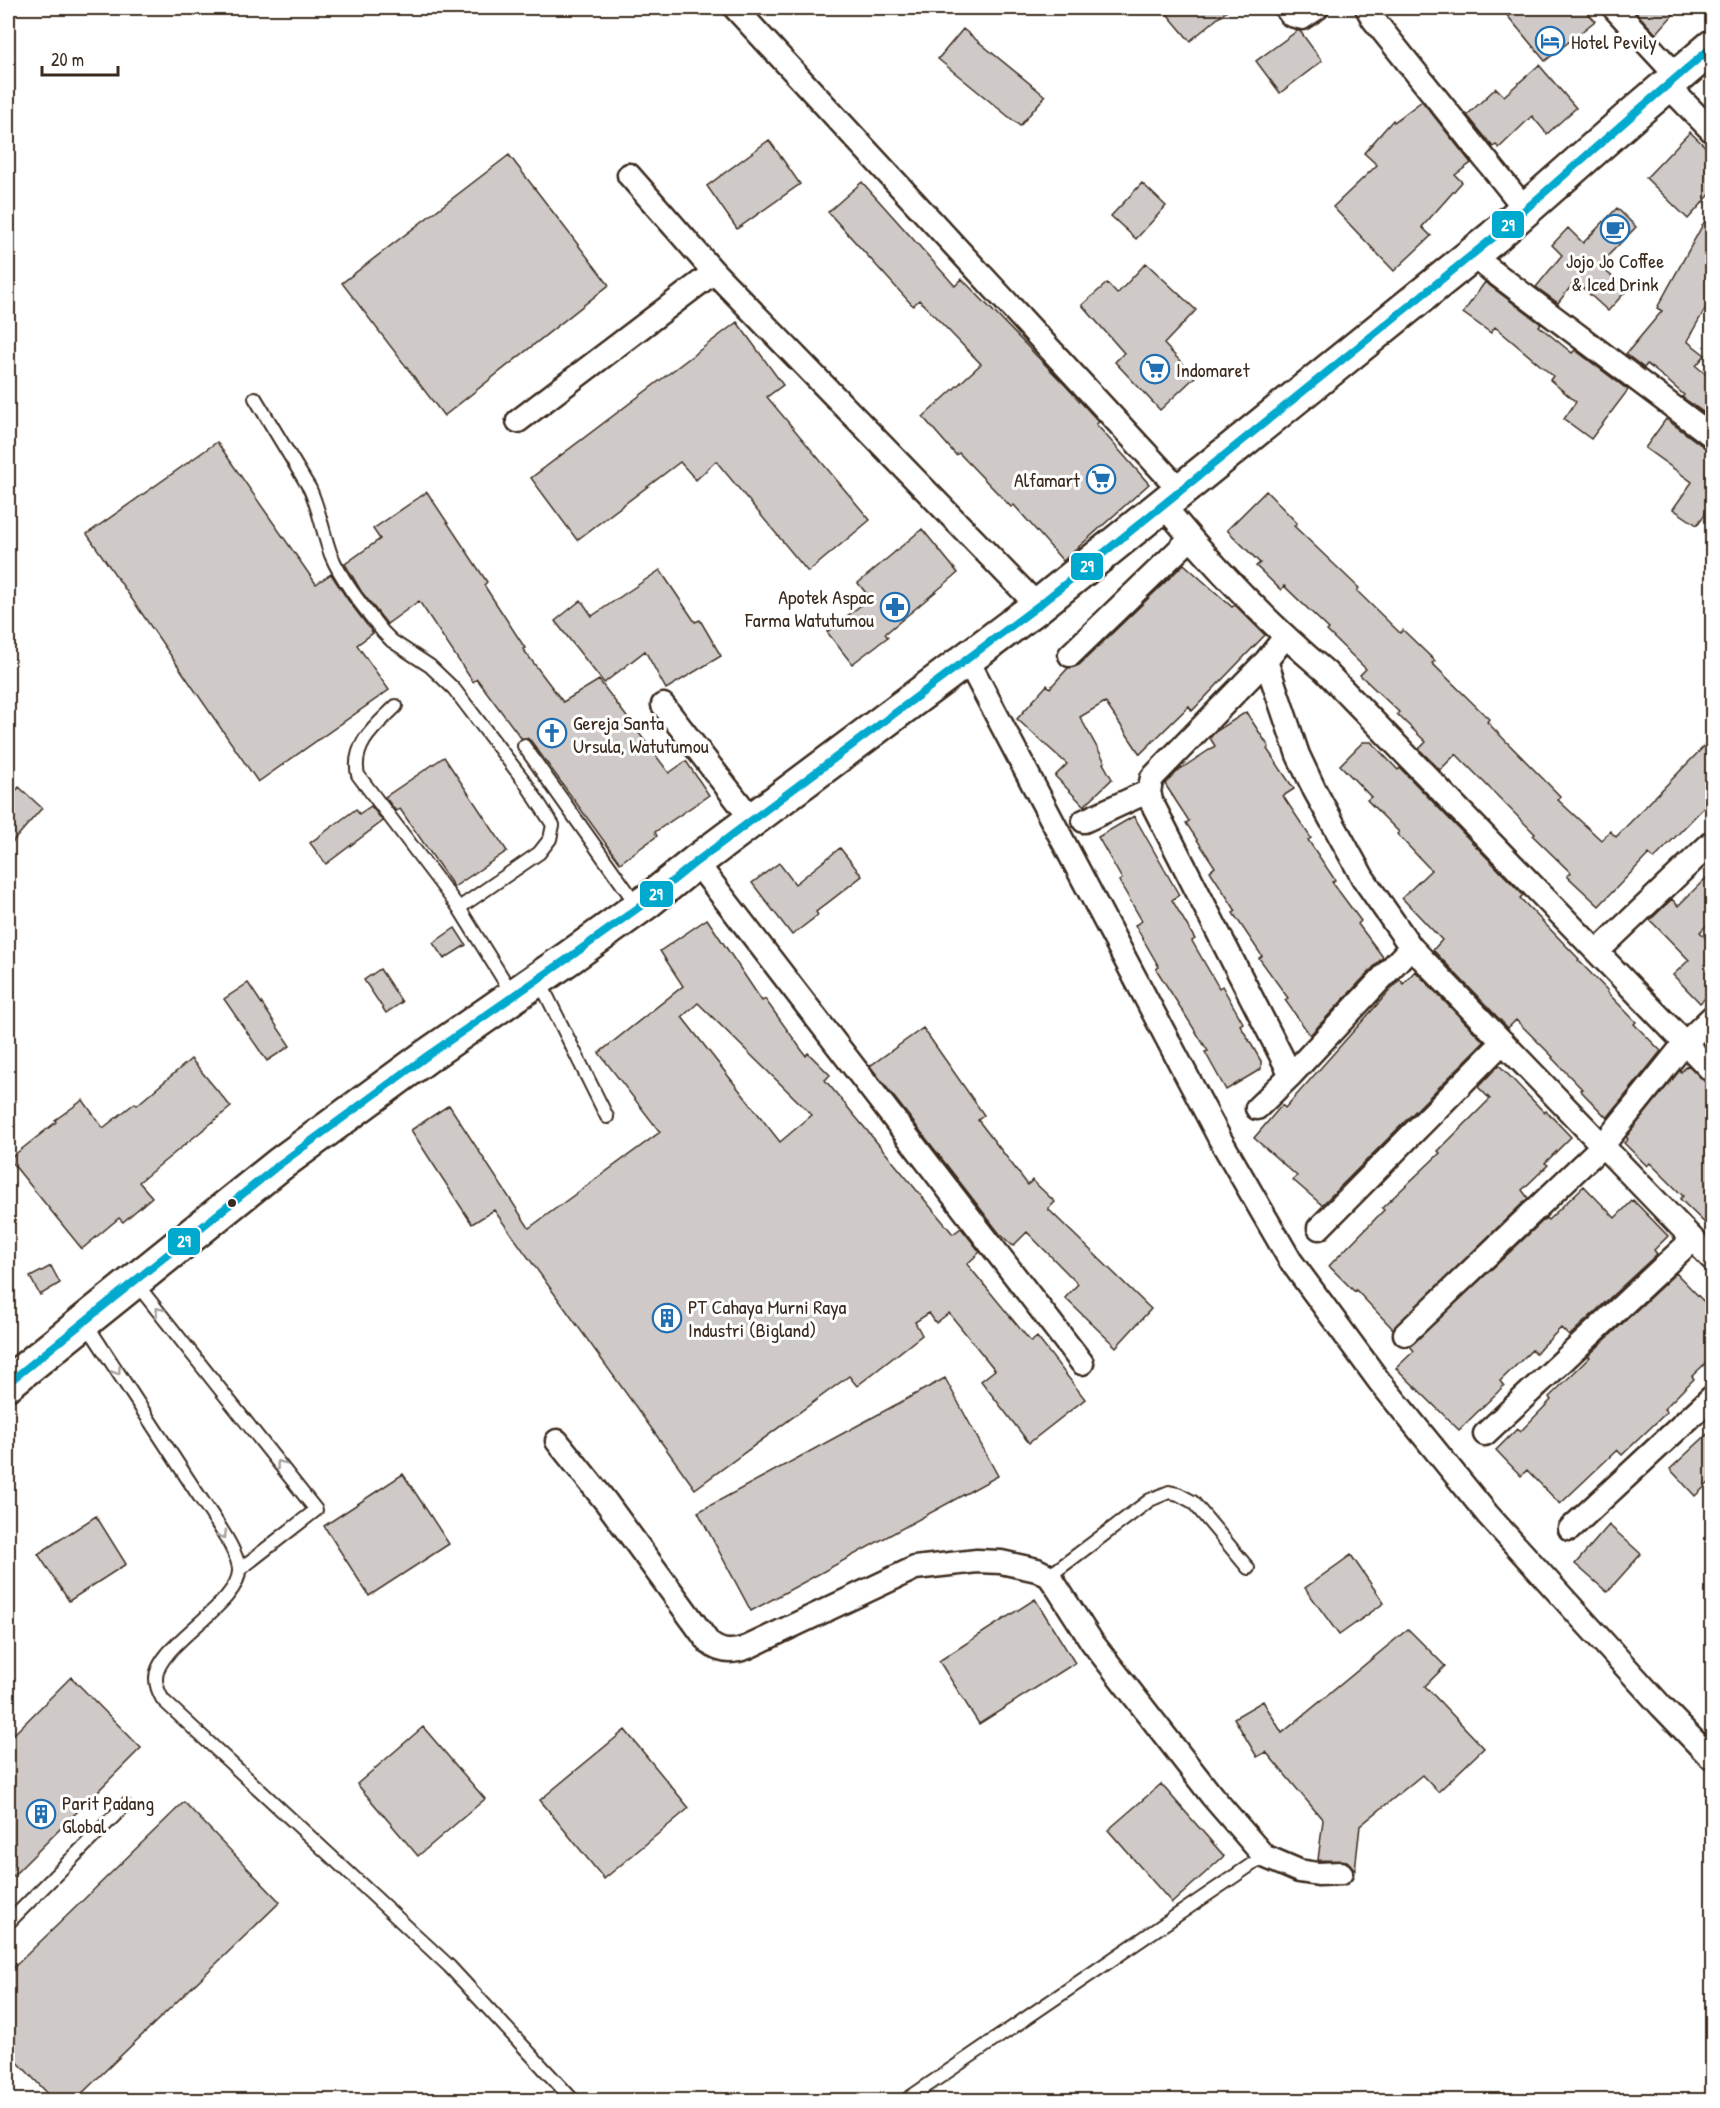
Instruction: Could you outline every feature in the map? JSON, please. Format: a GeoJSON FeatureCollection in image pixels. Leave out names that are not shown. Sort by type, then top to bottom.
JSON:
{"type":"FeatureCollection","features":[{"type":"Feature","properties":{"kind":"highway"},"geometry":{"type":"LineString","coordinates":[[8,1383],[280,1164],[426,1056],[526,988],[638,906],[1038,606],[1526,210],[1713,47]]}},
{"type":"Feature","properties":{"kind":"street"},"geometry":{"type":"LineString","coordinates":[[735,8],[1172,498],[1190,539],[1285,637],[1326,672],[1713,1071]]}},
{"type":"Feature","properties":{"kind":"street"},"geometry":{"type":"LineString","coordinates":[[1286,8],[1291,15],[1302,18],[1317,8]]}},
{"type":"Feature","properties":{"kind":"street"},"geometry":{"type":"LineString","coordinates":[[1367,8],[1373,19],[1526,210]]}},
{"type":"Feature","properties":{"kind":"street"},"geometry":{"type":"LineString","coordinates":[[1614,8],[1713,131]]}},
{"type":"Feature","properties":{"kind":"street"},"geometry":{"type":"LineString","coordinates":[[629,175],[714,272],[1038,606]]}},
{"type":"Feature","properties":{"kind":"street"},"geometry":{"type":"LineString","coordinates":[[1471,255],[1713,436]]}},
{"type":"Feature","properties":{"kind":"street"},"geometry":{"type":"LineString","coordinates":[[518,421],[714,272]]}},
{"type":"Feature","properties":{"kind":"street"},"geometry":{"type":"LineString","coordinates":[[1070,655],[1190,539]]}},
{"type":"Feature","properties":{"kind":"street"},"geometry":{"type":"LineString","coordinates":[[1285,637],[1266,661],[1152,778],[1149,791],[1151,801],[1291,1075]]}},
{"type":"Feature","properties":{"kind":"street"},"geometry":{"type":"LineString","coordinates":[[967,659],[1220,1139],[1290,1260],[1379,1381],[1496,1524],[1662,1707],[1711,1757]]}},
{"type":"Feature","properties":{"kind":"street"},"geometry":{"type":"LineString","coordinates":[[1266,661],[1298,755],[1315,791],[1363,878],[1411,947],[1692,1240],[1713,1259]]}},
{"type":"Feature","properties":{"kind":"street"},"geometry":{"type":"LineString","coordinates":[[663,705],[753,821]]}},
{"type":"Feature","properties":{"kind":"street"},"geometry":{"type":"LineString","coordinates":[[1084,821],[1149,791]]}},
{"type":"Feature","properties":{"kind":"street"},"geometry":{"type":"LineString","coordinates":[[1597,952],[1713,842]]}},
{"type":"Feature","properties":{"kind":"street"},"geometry":{"type":"LineString","coordinates":[[696,862],[1082,1363]]}},
{"type":"Feature","properties":{"kind":"street"},"geometry":{"type":"LineString","coordinates":[[1257,1108],[1411,947]]}},
{"type":"Feature","properties":{"kind":"street"},"geometry":{"type":"LineString","coordinates":[[1405,1334],[1603,1145],[1685,1043],[1713,1017]]}},
{"type":"Feature","properties":{"kind":"street"},"geometry":{"type":"LineString","coordinates":[[1319,1228],[1503,1042]]}},
{"type":"Feature","properties":{"kind":"street"},"geometry":{"type":"LineString","coordinates":[[1485,1434],[1692,1240]]}},
{"type":"Feature","properties":{"kind":"street"},"geometry":{"type":"LineString","coordinates":[[1570,1530],[1713,1397]]}},
{"type":"Feature","properties":{"kind":"street"},"geometry":{"type":"LineString","coordinates":[[557,1441],[606,1502],[709,1642],[724,1651],[738,1651],[748,1647],[915,1568],[977,1561],[1001,1562],[1038,1570],[1048,1576],[1056,1586],[1092,1642],[1212,1796],[1264,1856],[1299,1871],[1318,1874],[1341,1873]]}},
{"type":"Feature","properties":{"kind":"lane"},"geometry":{"type":"LineString","coordinates":[[255,398],[310,489],[337,568],[383,632],[392,641],[430,666],[454,689],[525,782],[553,825],[550,839],[539,853],[459,908]]}},
{"type":"Feature","properties":{"kind":"lane"},"geometry":{"type":"LineString","coordinates":[[396,706],[363,739],[356,761],[358,775],[459,908],[526,988],[607,1117]]}},
{"type":"Feature","properties":{"kind":"lane"},"geometry":{"type":"LineString","coordinates":[[524,746],[638,906]]}},
{"type":"Feature","properties":{"kind":"lane"},"geometry":{"type":"LineString","coordinates":[[135,1282],[316,1510],[239,1570]]}},
{"type":"Feature","properties":{"kind":"lane"},"geometry":{"type":"LineString","coordinates":[[85,1322],[237,1557],[239,1570],[237,1582],[228,1595],[176,1645],[158,1668],[155,1677],[157,1690],[163,1700],[449,1966],[573,2100]]}},
{"type":"Feature","properties":{"kind":"lane"},"geometry":{"type":"LineString","coordinates":[[1048,1576],[1150,1500],[1169,1492],[1193,1502],[1248,1568]]}},
{"type":"Feature","properties":{"kind":"lane"},"geometry":{"type":"LineString","coordinates":[[8,1923],[125,1805]]}},
{"type":"Feature","properties":{"kind":"lane"},"geometry":{"type":"LineString","coordinates":[[906,2100],[1264,1856]]}},
{"type":"Feature","properties":{"kind":"building"},"geometry":{"type":"Polygon","coordinates":[[[1162,8],[1230,8],[1190,41],[1162,8]]]}},
{"type":"Feature","properties":{"kind":"building","name":"Hotel Pevily"},"geometry":{"type":"Polygon","coordinates":[[[1501,8],[1583,8],[1595,21],[1545,61],[1501,8]]]}},
{"type":"Feature","properties":{"kind":"building"},"geometry":{"type":"Polygon","coordinates":[[[1632,8],[1679,8],[1656,34],[1632,8]]]}},
{"type":"Feature","properties":{"kind":"building"},"geometry":{"type":"Polygon","coordinates":[[[963,29],[1045,96],[1020,126],[938,59],[963,29]]]}},
{"type":"Feature","properties":{"kind":"building"},"geometry":{"type":"Polygon","coordinates":[[[1300,31],[1322,61],[1280,93],[1256,61],[1300,31]]]}},
{"type":"Feature","properties":{"kind":"building"},"geometry":{"type":"Polygon","coordinates":[[[1539,65],[1576,108],[1547,134],[1532,116],[1499,148],[1496,145],[1493,147],[1467,115],[1496,88],[1504,96],[1539,65]]]}},
{"type":"Feature","properties":{"kind":"building"},"geometry":{"type":"Polygon","coordinates":[[[1422,101],[1471,163],[1455,175],[1462,182],[1422,227],[1431,236],[1394,271],[1333,207],[1377,165],[1364,153],[1393,120],[1394,122],[1422,101]]]}},
{"type":"Feature","properties":{"kind":"building"},"geometry":{"type":"Polygon","coordinates":[[[1690,132],[1713,154],[1713,191],[1688,219],[1646,178],[1690,132]]]}},
{"type":"Feature","properties":{"kind":"building"},"geometry":{"type":"Polygon","coordinates":[[[769,140],[800,184],[737,229],[707,186],[769,140]]]}},
{"type":"Feature","properties":{"kind":"building"},"geometry":{"type":"Polygon","coordinates":[[[509,155],[609,285],[444,416],[342,283],[509,155]]]}},
{"type":"Feature","properties":{"kind":"building"},"geometry":{"type":"Polygon","coordinates":[[[862,182],[955,286],[962,279],[1065,385],[1099,422],[1096,424],[1149,484],[1063,561],[1014,505],[1011,507],[959,453],[956,455],[923,417],[981,364],[919,300],[913,306],[828,212],[862,182]]]}},
{"type":"Feature","properties":{"kind":"building"},"geometry":{"type":"Polygon","coordinates":[[[1142,183],[1166,206],[1136,239],[1111,216],[1142,183]]]}},
{"type":"Feature","properties":{"kind":"building"},"geometry":{"type":"Polygon","coordinates":[[[1713,206],[1713,295],[1687,341],[1705,355],[1696,366],[1713,380],[1713,419],[1682,397],[1684,395],[1647,364],[1644,368],[1626,354],[1662,311],[1657,308],[1713,206]]]}},
{"type":"Feature","properties":{"kind":"building"},"geometry":{"type":"Polygon","coordinates":[[[1617,208],[1636,227],[1599,265],[1627,290],[1608,311],[1575,281],[1558,303],[1536,287],[1562,255],[1552,245],[1568,228],[1583,243],[1617,208]]]}},
{"type":"Feature","properties":{"kind":"building"},"geometry":{"type":"Polygon","coordinates":[[[1146,263],[1196,310],[1164,344],[1195,377],[1160,410],[1115,362],[1124,353],[1082,305],[1107,283],[1117,294],[1146,263]]]}},
{"type":"Feature","properties":{"kind":"building"},"geometry":{"type":"Polygon","coordinates":[[[1485,282],[1541,324],[1539,326],[1572,353],[1575,350],[1628,390],[1591,439],[1564,419],[1576,402],[1550,380],[1553,376],[1495,327],[1491,333],[1463,313],[1485,282]]]}},
{"type":"Feature","properties":{"kind":"building"},"geometry":{"type":"Polygon","coordinates":[[[737,322],[783,385],[767,397],[870,520],[808,572],[716,461],[696,480],[680,462],[577,540],[531,478],[737,322]]]}},
{"type":"Feature","properties":{"kind":"building"},"geometry":{"type":"Polygon","coordinates":[[[1666,419],[1704,447],[1713,449],[1713,503],[1697,525],[1673,509],[1692,482],[1645,448],[1666,419]]]}},
{"type":"Feature","properties":{"kind":"building"},"geometry":{"type":"Polygon","coordinates":[[[217,442],[316,584],[331,574],[373,633],[357,645],[389,690],[258,782],[87,534],[217,442]]]}},
{"type":"Feature","properties":{"kind":"building"},"geometry":{"type":"Polygon","coordinates":[[[1266,491],[1297,523],[1294,526],[1359,588],[1357,591],[1400,633],[1403,630],[1435,661],[1432,663],[1489,719],[1487,722],[1561,797],[1558,800],[1601,840],[1610,831],[1616,837],[1713,737],[1713,798],[1654,859],[1649,854],[1599,906],[1567,876],[1571,873],[1456,754],[1440,770],[1419,749],[1426,742],[1397,714],[1399,712],[1360,675],[1366,669],[1284,586],[1281,590],[1256,566],[1260,563],[1227,530],[1266,491]]]}},
{"type":"Feature","properties":{"kind":"building"},"geometry":{"type":"Polygon","coordinates":[[[427,492],[487,582],[484,585],[525,648],[523,649],[563,702],[599,680],[669,773],[686,761],[709,795],[655,832],[657,836],[620,863],[531,741],[521,738],[477,679],[473,682],[419,601],[387,624],[361,591],[345,564],[380,539],[373,529],[427,492]]]}},
{"type":"Feature","properties":{"kind":"building"},"geometry":{"type":"Polygon","coordinates":[[[922,529],[958,573],[885,634],[888,637],[852,664],[827,632],[870,598],[858,583],[922,529]]]}},
{"type":"Feature","properties":{"kind":"building"},"geometry":{"type":"Polygon","coordinates":[[[1184,564],[1232,607],[1235,605],[1265,635],[1192,711],[1189,706],[1140,754],[1105,702],[1080,717],[1112,779],[1084,806],[1055,776],[1067,764],[1017,719],[1047,685],[1050,688],[1068,668],[1079,665],[1184,564]]]}},
{"type":"Feature","properties":{"kind":"building"},"geometry":{"type":"Polygon","coordinates":[[[660,570],[695,622],[700,620],[721,656],[666,689],[645,651],[604,683],[555,621],[581,600],[592,616],[660,570]]]}},
{"type":"Feature","properties":{"kind":"building"},"geometry":{"type":"Polygon","coordinates":[[[1246,712],[1294,789],[1283,796],[1311,838],[1308,840],[1335,880],[1332,882],[1361,921],[1358,924],[1383,957],[1310,1035],[1285,1000],[1288,998],[1259,958],[1262,956],[1233,913],[1236,911],[1210,871],[1215,867],[1186,823],[1189,821],[1165,784],[1179,770],[1215,746],[1210,738],[1215,732],[1246,712]]]}},
{"type":"Feature","properties":{"kind":"building"},"geometry":{"type":"Polygon","coordinates":[[[1363,742],[1371,742],[1398,770],[1400,768],[1523,895],[1520,898],[1579,959],[1636,1022],[1634,1024],[1661,1051],[1607,1118],[1553,1057],[1516,1020],[1508,1028],[1433,950],[1442,940],[1402,898],[1431,870],[1397,834],[1399,832],[1367,800],[1371,797],[1340,765],[1363,742]]]}},
{"type":"Feature","properties":{"kind":"building"},"geometry":{"type":"Polygon","coordinates":[[[444,757],[507,851],[454,887],[400,809],[396,811],[385,797],[444,757]]]}},
{"type":"Feature","properties":{"kind":"building"},"geometry":{"type":"Polygon","coordinates":[[[19,787],[42,808],[8,847],[8,800],[19,787]]]}},
{"type":"Feature","properties":{"kind":"building"},"geometry":{"type":"Polygon","coordinates":[[[371,806],[383,821],[326,864],[310,843],[356,809],[359,814],[371,806]]]}},
{"type":"Feature","properties":{"kind":"building"},"geometry":{"type":"Polygon","coordinates":[[[1134,816],[1179,895],[1172,900],[1195,939],[1192,941],[1219,988],[1222,986],[1243,1023],[1240,1025],[1261,1061],[1261,1069],[1226,1090],[1205,1052],[1208,1051],[1156,969],[1159,967],[1135,925],[1142,921],[1119,881],[1122,879],[1098,837],[1134,816]]]}},
{"type":"Feature","properties":{"kind":"building"},"geometry":{"type":"Polygon","coordinates":[[[840,848],[862,876],[816,912],[818,915],[792,935],[752,883],[779,863],[795,884],[840,848]]]}},
{"type":"Feature","properties":{"kind":"building"},"geometry":{"type":"Polygon","coordinates":[[[1713,871],[1713,919],[1700,932],[1713,945],[1713,991],[1700,1003],[1673,975],[1689,960],[1650,920],[1672,899],[1678,906],[1713,871]]]}},
{"type":"Feature","properties":{"kind":"building"},"geometry":{"type":"Polygon","coordinates":[[[707,919],[762,1001],[765,999],[806,1056],[808,1053],[830,1075],[825,1080],[953,1234],[961,1228],[980,1252],[967,1264],[1031,1342],[1037,1337],[1085,1399],[1029,1443],[981,1381],[995,1370],[949,1313],[936,1323],[929,1313],[915,1322],[922,1335],[857,1386],[849,1376],[695,1489],[494,1210],[472,1224],[411,1130],[449,1105],[529,1228],[660,1132],[599,1053],[683,986],[660,951],[707,919]],[[698,1003],[682,1017],[780,1142],[812,1115],[698,1003]]]}},
{"type":"Feature","properties":{"kind":"building"},"geometry":{"type":"Polygon","coordinates":[[[455,928],[466,945],[444,959],[433,943],[455,928]]]}},
{"type":"Feature","properties":{"kind":"building"},"geometry":{"type":"Polygon","coordinates":[[[380,969],[402,1002],[386,1013],[364,980],[380,969]]]}},
{"type":"Feature","properties":{"kind":"building"},"geometry":{"type":"Polygon","coordinates":[[[1415,971],[1484,1042],[1322,1205],[1293,1180],[1297,1176],[1254,1138],[1282,1105],[1285,1108],[1400,979],[1403,984],[1415,971]]]}},
{"type":"Feature","properties":{"kind":"building"},"geometry":{"type":"Polygon","coordinates":[[[248,983],[290,1046],[267,1061],[224,999],[248,983]]]}},
{"type":"Feature","properties":{"kind":"building"},"geometry":{"type":"Polygon","coordinates":[[[923,1028],[984,1115],[978,1120],[1028,1185],[1032,1180],[1055,1202],[1048,1209],[1151,1309],[1116,1347],[1065,1298],[1078,1284],[1027,1232],[1013,1246],[1000,1234],[870,1066],[923,1028]]]}},
{"type":"Feature","properties":{"kind":"building"},"geometry":{"type":"Polygon","coordinates":[[[191,1059],[231,1107],[139,1182],[152,1197],[123,1222],[119,1218],[82,1249],[9,1159],[56,1122],[55,1120],[83,1100],[103,1128],[135,1103],[137,1105],[191,1059]]]}},
{"type":"Feature","properties":{"kind":"building"},"geometry":{"type":"Polygon","coordinates":[[[1499,1065],[1571,1137],[1545,1163],[1548,1165],[1522,1190],[1528,1198],[1393,1329],[1356,1290],[1355,1292],[1329,1266],[1384,1210],[1382,1208],[1440,1153],[1438,1151],[1490,1099],[1478,1087],[1499,1065]]]}},
{"type":"Feature","properties":{"kind":"building"},"geometry":{"type":"Polygon","coordinates":[[[1688,1065],[1713,1089],[1713,1231],[1680,1199],[1683,1196],[1650,1163],[1647,1166],[1624,1143],[1628,1139],[1626,1137],[1680,1070],[1681,1072],[1688,1065]]]}},
{"type":"Feature","properties":{"kind":"building"},"geometry":{"type":"Polygon","coordinates":[[[1584,1186],[1615,1218],[1633,1200],[1668,1236],[1654,1250],[1657,1254],[1569,1336],[1561,1328],[1535,1354],[1532,1350],[1500,1381],[1504,1386],[1459,1430],[1396,1368],[1414,1351],[1410,1346],[1546,1218],[1548,1220],[1584,1186]]]}},
{"type":"Feature","properties":{"kind":"building"},"geometry":{"type":"Polygon","coordinates":[[[51,1266],[60,1283],[40,1295],[30,1277],[51,1266]]]}},
{"type":"Feature","properties":{"kind":"building"},"geometry":{"type":"Polygon","coordinates":[[[1676,1273],[1713,1311],[1713,1356],[1692,1376],[1694,1379],[1664,1409],[1667,1412],[1622,1455],[1617,1450],[1560,1504],[1527,1470],[1521,1476],[1496,1450],[1517,1429],[1520,1432],[1551,1400],[1549,1397],[1590,1357],[1588,1356],[1676,1273]]]}},
{"type":"Feature","properties":{"kind":"building"},"geometry":{"type":"Polygon","coordinates":[[[945,1378],[998,1476],[751,1611],[698,1512],[945,1378]]]}},
{"type":"Feature","properties":{"kind":"building"},"geometry":{"type":"Polygon","coordinates":[[[1713,1429],[1713,1479],[1695,1496],[1670,1469],[1713,1429]]]}},
{"type":"Feature","properties":{"kind":"building"},"geometry":{"type":"Polygon","coordinates":[[[403,1474],[449,1544],[369,1596],[324,1526],[403,1474]]]}},
{"type":"Feature","properties":{"kind":"building"},"geometry":{"type":"Polygon","coordinates":[[[96,1516],[126,1564],[69,1601],[38,1554],[96,1516]]]}},
{"type":"Feature","properties":{"kind":"building"},"geometry":{"type":"Polygon","coordinates":[[[1609,1525],[1641,1554],[1607,1592],[1575,1564],[1609,1525]]]}},
{"type":"Feature","properties":{"kind":"building"},"geometry":{"type":"Polygon","coordinates":[[[1351,1555],[1384,1603],[1339,1635],[1305,1588],[1351,1555]]]}},
{"type":"Feature","properties":{"kind":"building"},"geometry":{"type":"Polygon","coordinates":[[[1035,1599],[1075,1663],[979,1724],[939,1661],[1035,1599]]]}},
{"type":"Feature","properties":{"kind":"building"},"geometry":{"type":"Polygon","coordinates":[[[1408,1629],[1445,1666],[1425,1686],[1484,1748],[1438,1792],[1422,1775],[1360,1826],[1355,1870],[1347,1861],[1318,1860],[1323,1820],[1266,1752],[1257,1757],[1234,1718],[1263,1701],[1282,1733],[1408,1629]]]}},
{"type":"Feature","properties":{"kind":"building","name":"Parit Padang Global"},"geometry":{"type":"Polygon","coordinates":[[[71,1677],[141,1748],[8,1881],[8,1740],[71,1677]]]}},
{"type":"Feature","properties":{"kind":"building"},"geometry":{"type":"Polygon","coordinates":[[[423,1727],[485,1799],[418,1856],[357,1784],[423,1727]]]}},
{"type":"Feature","properties":{"kind":"building"},"geometry":{"type":"Polygon","coordinates":[[[625,1730],[689,1808],[604,1879],[540,1800],[625,1730]]]}},
{"type":"Feature","properties":{"kind":"building"},"geometry":{"type":"Polygon","coordinates":[[[1161,1784],[1224,1856],[1172,1903],[1108,1830],[1161,1784]]]}},
{"type":"Feature","properties":{"kind":"building"},"geometry":{"type":"Polygon","coordinates":[[[184,1802],[280,1902],[75,2100],[54,2100],[8,2052],[8,1973],[184,1802]]]}},
{"type":"Feature","properties":{"kind":"transit line","name":"29"},"geometry":{"type":"LineString","coordinates":[[8,1383],[280,1164],[427,1056],[649,900],[696,862],[1038,606],[1494,237],[1712,47]]}},
{"type":"Feature","properties":{"kind":"place","name":"Hotel Pevily"},"geometry":{"type":"Point","coordinates":[1550,41]}},
{"type":"Feature","properties":{"kind":"place","name":"Jojo Jo Coffee & Iced Drink"},"geometry":{"type":"Point","coordinates":[1615,229]}},
{"type":"Feature","properties":{"kind":"place","name":"Indomaret"},"geometry":{"type":"Point","coordinates":[1155,369]}},
{"type":"Feature","properties":{"kind":"place","name":"Alfamart"},"geometry":{"type":"Point","coordinates":[1101,479]}},
{"type":"Feature","properties":{"kind":"place","name":"Apotek Aspac Farma Watutumou"},"geometry":{"type":"Point","coordinates":[895,607]}},
{"type":"Feature","properties":{"kind":"place","name":"Gereja Santa Ursula, Watutumou"},"geometry":{"type":"Point","coordinates":[552,733]}},
{"type":"Feature","properties":{"kind":"place","name":"PT Cahaya Murni Raya Industri (Bigland)"},"geometry":{"type":"Point","coordinates":[667,1318]}},
{"type":"Feature","properties":{"kind":"place","name":"Parit Padang Global"},"geometry":{"type":"Point","coordinates":[41,1814]}}]}
